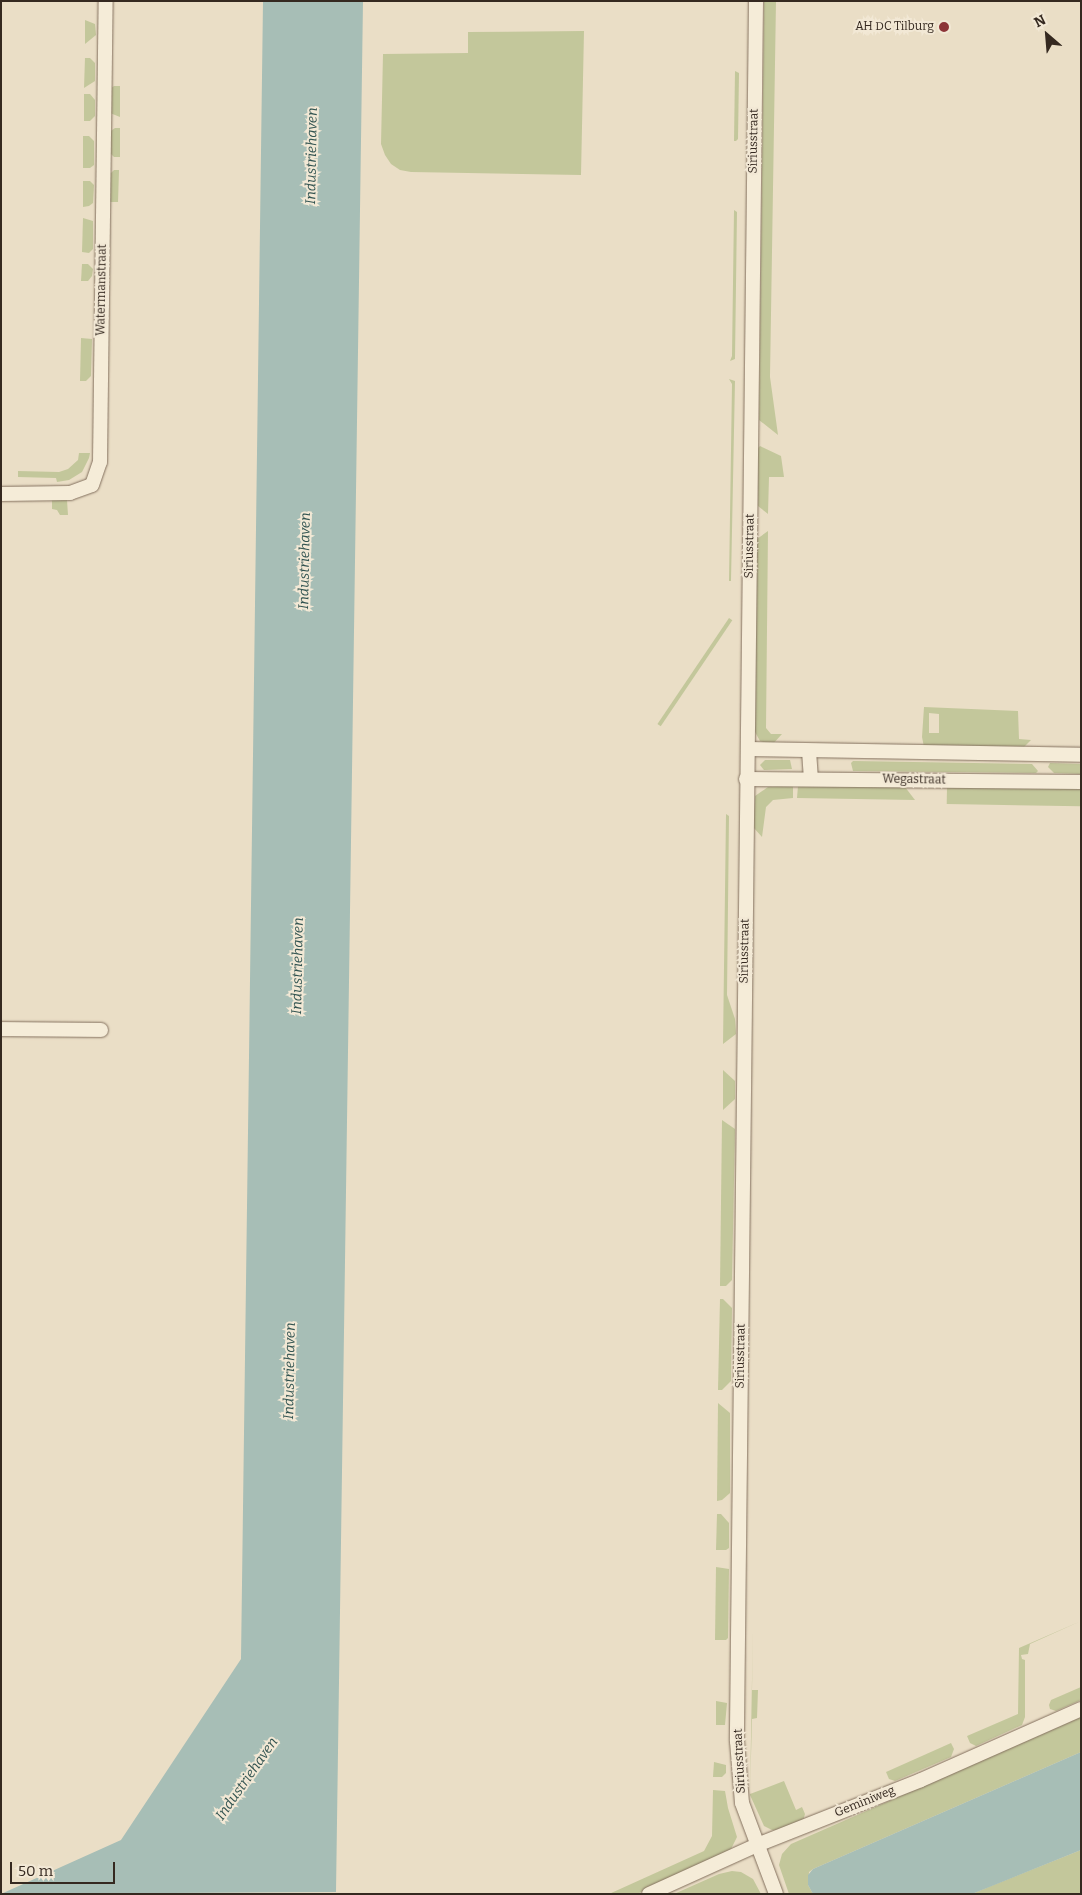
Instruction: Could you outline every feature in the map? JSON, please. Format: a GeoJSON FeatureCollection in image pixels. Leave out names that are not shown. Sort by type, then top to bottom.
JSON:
{"type":"FeatureCollection","features":[{"type":"Feature","properties":{"kind":"street","name":"Watermanstraat"},"geometry":{"type":"LineString","coordinates":[[1,494],[70,494],[92,485],[100,462],[106,1]]}},
{"type":"Feature","properties":{"kind":"street","name":"Siriusstraat"},"geometry":{"type":"LineString","coordinates":[[756,1],[748,749],[746,779],[737,1741],[742,1803],[776,1894]]}},
{"type":"Feature","properties":{"kind":"street"},"geometry":{"type":"LineString","coordinates":[[748,749],[1081,755]]}},
{"type":"Feature","properties":{"kind":"street"},"geometry":{"type":"LineString","coordinates":[[810,751],[811,779]]}},
{"type":"Feature","properties":{"kind":"street","name":"Wegastraat"},"geometry":{"type":"LineString","coordinates":[[746,779],[1081,782]]}},
{"type":"Feature","properties":{"kind":"street"},"geometry":{"type":"LineString","coordinates":[[1,1029],[101,1030]]}},
{"type":"Feature","properties":{"kind":"street","name":"Geminiweg"},"geometry":{"type":"LineString","coordinates":[[649,1894],[757,1845],[921,1780],[1081,1709]]}},
{"type":"Feature","properties":{"kind":"green space"},"geometry":{"type":"Polygon","coordinates":[[[764,1],[776,1],[770,377],[778,435],[759,420],[764,1]]]}},
{"type":"Feature","properties":{"kind":"green space"},"geometry":{"type":"Polygon","coordinates":[[[85,20],[95,24],[96,35],[85,44],[85,20]]]}},
{"type":"Feature","properties":{"kind":"green space"},"geometry":{"type":"Polygon","coordinates":[[[584,31],[581,175],[411,172],[400,170],[391,164],[385,155],[381,144],[383,54],[468,53],[468,32],[584,31]]]}},
{"type":"Feature","properties":{"kind":"green space"},"geometry":{"type":"Polygon","coordinates":[[[85,58],[90,58],[95,63],[95,81],[84,88],[85,58]]]}},
{"type":"Feature","properties":{"kind":"green space"},"geometry":{"type":"Polygon","coordinates":[[[735,71],[739,73],[738,139],[734,141],[735,71]]]}},
{"type":"Feature","properties":{"kind":"green space"},"geometry":{"type":"Polygon","coordinates":[[[114,86],[120,86],[120,117],[110,113],[110,89],[114,86]]]}},
{"type":"Feature","properties":{"kind":"green space"},"geometry":{"type":"Polygon","coordinates":[[[84,94],[90,94],[95,100],[95,116],[90,121],[84,121],[84,94]]]}},
{"type":"Feature","properties":{"kind":"green space"},"geometry":{"type":"Polygon","coordinates":[[[115,128],[120,128],[120,157],[114,157],[109,152],[109,132],[115,128]]]}},
{"type":"Feature","properties":{"kind":"green space"},"geometry":{"type":"Polygon","coordinates":[[[83,136],[89,136],[94,141],[94,165],[90,168],[83,168],[83,136]]]}},
{"type":"Feature","properties":{"kind":"green space"},"geometry":{"type":"Polygon","coordinates":[[[114,170],[119,170],[118,202],[108,202],[109,175],[114,170]]]}},
{"type":"Feature","properties":{"kind":"green space"},"geometry":{"type":"Polygon","coordinates":[[[83,181],[90,181],[94,185],[93,203],[83,207],[83,181]]]}},
{"type":"Feature","properties":{"kind":"green space"},"geometry":{"type":"Polygon","coordinates":[[[734,210],[737,212],[735,359],[730,361],[732,356],[734,210]]]}},
{"type":"Feature","properties":{"kind":"green space"},"geometry":{"type":"Polygon","coordinates":[[[83,218],[93,221],[93,249],[89,253],[82,252],[83,218]]]}},
{"type":"Feature","properties":{"kind":"green space"},"geometry":{"type":"Polygon","coordinates":[[[82,264],[88,264],[93,269],[92,276],[88,281],[81,281],[82,264]]]}},
{"type":"Feature","properties":{"kind":"green space"},"geometry":{"type":"Polygon","coordinates":[[[81,338],[92,339],[91,376],[86,381],[80,381],[81,338]]]}},
{"type":"Feature","properties":{"kind":"green space"},"geometry":{"type":"Polygon","coordinates":[[[729,379],[735,381],[731,581],[729,581],[732,384],[729,379]]]}},
{"type":"Feature","properties":{"kind":"green space"},"geometry":{"type":"Polygon","coordinates":[[[760,446],[781,456],[784,477],[769,477],[768,514],[758,506],[758,448],[760,446]]]}},
{"type":"Feature","properties":{"kind":"green space"},"geometry":{"type":"Polygon","coordinates":[[[79,453],[90,453],[89,458],[82,472],[69,480],[57,482],[56,478],[18,477],[18,471],[59,472],[68,469],[78,460],[79,453]]]}},
{"type":"Feature","properties":{"kind":"green space"},"geometry":{"type":"Polygon","coordinates":[[[52,497],[67,500],[68,515],[60,515],[57,510],[52,509],[52,497]]]}},
{"type":"Feature","properties":{"kind":"green space"},"geometry":{"type":"Polygon","coordinates":[[[768,531],[766,728],[771,734],[782,734],[772,745],[760,741],[755,732],[757,539],[768,531]]]}},
{"type":"Feature","properties":{"kind":"green space"},"geometry":{"type":"Polygon","coordinates":[[[729,618],[732,620],[661,726],[657,724],[729,618]]]}},
{"type":"Feature","properties":{"kind":"green space"},"geometry":{"type":"Polygon","coordinates":[[[924,707],[1018,711],[1019,739],[1031,740],[1023,748],[924,747],[922,737],[924,707]],[[929,713],[929,733],[939,733],[939,714],[929,713]]]}},
{"type":"Feature","properties":{"kind":"green space"},"geometry":{"type":"Polygon","coordinates":[[[765,760],[790,760],[792,769],[764,770],[760,765],[765,760]]]}},
{"type":"Feature","properties":{"kind":"green space"},"geometry":{"type":"Polygon","coordinates":[[[853,761],[1032,764],[1038,771],[1036,773],[853,771],[851,763],[853,761]]]}},
{"type":"Feature","properties":{"kind":"green space"},"geometry":{"type":"Polygon","coordinates":[[[1050,763],[1081,764],[1081,774],[1054,773],[1048,767],[1050,763]]]}},
{"type":"Feature","properties":{"kind":"green space"},"geometry":{"type":"Polygon","coordinates":[[[793,785],[793,798],[773,800],[766,807],[762,837],[753,827],[755,796],[768,787],[793,785]]]}},
{"type":"Feature","properties":{"kind":"green space"},"geometry":{"type":"Polygon","coordinates":[[[798,786],[905,787],[915,800],[797,798],[798,786]]]}},
{"type":"Feature","properties":{"kind":"green space"},"geometry":{"type":"Polygon","coordinates":[[[947,787],[1081,789],[1081,806],[947,804],[947,787]]]}},
{"type":"Feature","properties":{"kind":"green space"},"geometry":{"type":"Polygon","coordinates":[[[726,814],[729,816],[727,995],[735,1019],[736,1034],[723,1044],[726,814]]]}},
{"type":"Feature","properties":{"kind":"green space"},"geometry":{"type":"Polygon","coordinates":[[[723,1070],[735,1081],[735,1099],[723,1110],[723,1070]]]}},
{"type":"Feature","properties":{"kind":"green space"},"geometry":{"type":"Polygon","coordinates":[[[722,1120],[735,1129],[732,1280],[726,1286],[720,1286],[722,1120]]]}},
{"type":"Feature","properties":{"kind":"green space"},"geometry":{"type":"Polygon","coordinates":[[[720,1299],[723,1299],[732,1308],[731,1381],[722,1390],[718,1390],[720,1299]]]}},
{"type":"Feature","properties":{"kind":"green space"},"geometry":{"type":"Polygon","coordinates":[[[718,1403],[730,1413],[730,1493],[722,1500],[717,1501],[718,1403]]]}},
{"type":"Feature","properties":{"kind":"green space"},"geometry":{"type":"Polygon","coordinates":[[[717,1514],[721,1514],[729,1523],[729,1548],[726,1550],[716,1550],[717,1514]]]}},
{"type":"Feature","properties":{"kind":"green space"},"geometry":{"type":"Polygon","coordinates":[[[716,1567],[729,1569],[728,1638],[726,1640],[715,1640],[716,1567]]]}},
{"type":"Feature","properties":{"kind":"green space"},"geometry":{"type":"Polygon","coordinates":[[[753,1621],[752,1690],[758,1690],[757,1718],[752,1719],[750,1792],[753,1621]]]}},
{"type":"Feature","properties":{"kind":"green space"},"geometry":{"type":"Polygon","coordinates":[[[1081,1621],[1030,1644],[1028,1654],[1021,1655],[1022,1659],[1025,1660],[1025,1717],[1022,1725],[976,1746],[970,1743],[967,1736],[1018,1714],[1019,1648],[1081,1621]]]}},
{"type":"Feature","properties":{"kind":"green space"},"geometry":{"type":"Polygon","coordinates":[[[1081,1687],[1081,1700],[1056,1711],[1050,1709],[1051,1700],[1081,1687]]]}},
{"type":"Feature","properties":{"kind":"green space"},"geometry":{"type":"Polygon","coordinates":[[[716,1701],[727,1703],[725,1725],[716,1725],[716,1701]]]}},
{"type":"Feature","properties":{"kind":"green space"},"geometry":{"type":"Polygon","coordinates":[[[1081,1717],[1081,1752],[813,1869],[809,1872],[808,1885],[813,1894],[789,1894],[779,1865],[782,1854],[791,1844],[1081,1717]]]}},
{"type":"Feature","properties":{"kind":"green space"},"geometry":{"type":"Polygon","coordinates":[[[951,1743],[954,1749],[951,1757],[895,1781],[889,1779],[886,1772],[951,1743]]]}},
{"type":"Feature","properties":{"kind":"green space"},"geometry":{"type":"Polygon","coordinates":[[[714,1762],[726,1765],[726,1773],[722,1777],[713,1777],[714,1762]]]}},
{"type":"Feature","properties":{"kind":"green space"},"geometry":{"type":"Polygon","coordinates":[[[784,1781],[796,1810],[802,1807],[805,1814],[803,1821],[782,1830],[772,1830],[764,1826],[750,1794],[784,1781]]]}},
{"type":"Feature","properties":{"kind":"green space"},"geometry":{"type":"Polygon","coordinates":[[[713,1790],[725,1791],[737,1837],[730,1851],[637,1894],[609,1894],[704,1851],[712,1836],[713,1790]]]}},
{"type":"Feature","properties":{"kind":"green space"},"geometry":{"type":"Polygon","coordinates":[[[1081,1850],[1081,1894],[972,1894],[991,1886],[1081,1850]]]}},
{"type":"Feature","properties":{"kind":"green space"},"geometry":{"type":"Polygon","coordinates":[[[732,1871],[741,1872],[753,1879],[761,1894],[674,1894],[719,1874],[732,1871]]]}},
{"type":"Feature","properties":{"kind":"water","name":"Industriehaven"},"geometry":{"type":"Polygon","coordinates":[[[263,1],[363,1],[336,1892],[1,1894],[121,1840],[241,1659],[263,1]]]}},
{"type":"Feature","properties":{"kind":"water"},"geometry":{"type":"Polygon","coordinates":[[[1081,1752],[1081,1850],[972,1894],[813,1894],[808,1885],[808,1875],[813,1869],[1081,1752]]]}},
{"type":"Feature","properties":{"kind":"place","name":"AH DC Tilburg"},"geometry":{"type":"Point","coordinates":[944,27]}}]}
